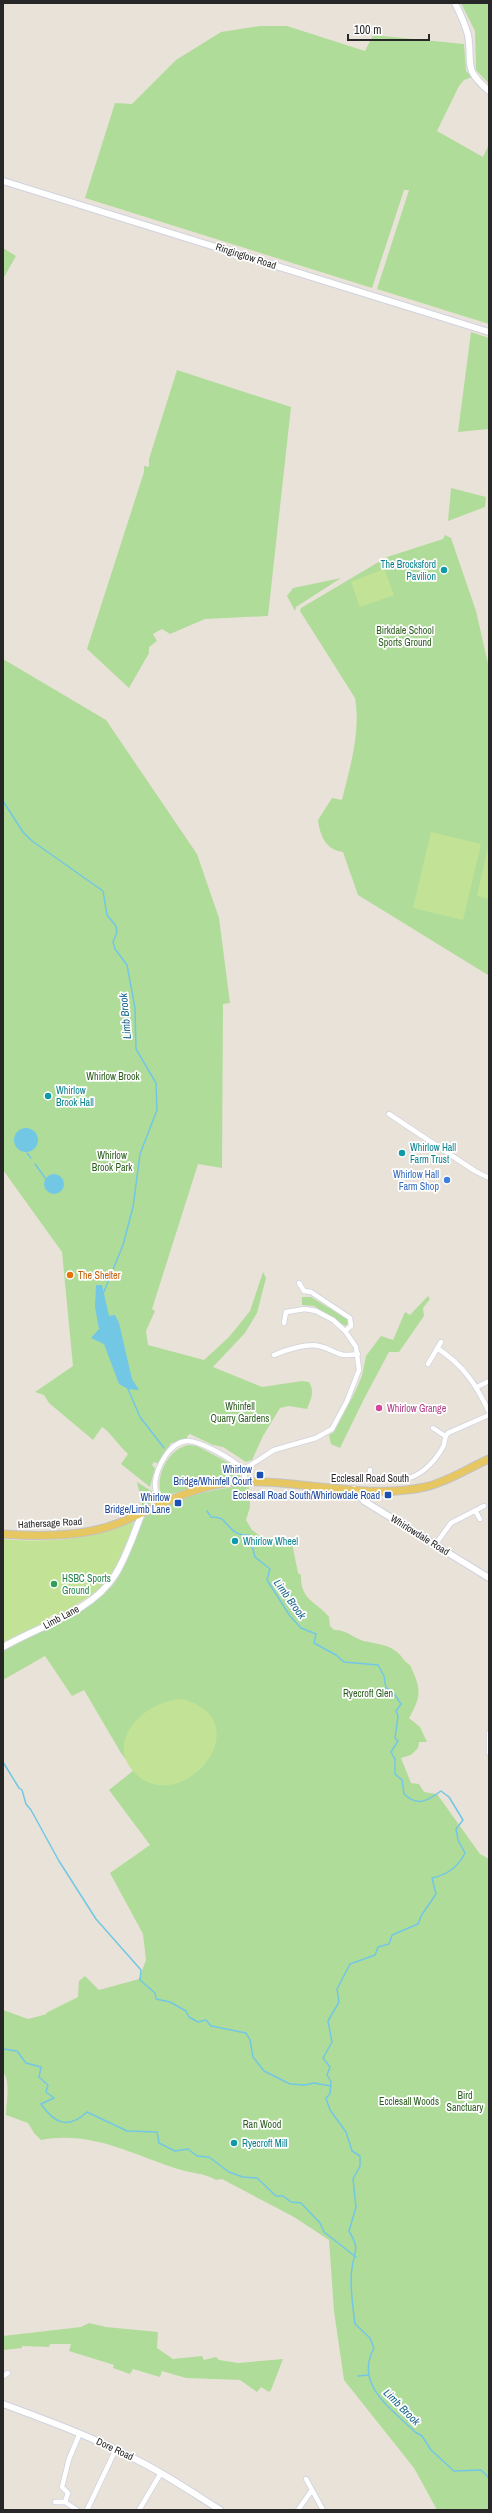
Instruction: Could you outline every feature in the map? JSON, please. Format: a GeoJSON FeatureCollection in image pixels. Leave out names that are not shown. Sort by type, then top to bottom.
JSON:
{"type":"FeatureCollection","features":[{"type":"Feature","properties":{"kind":"main road","name":"Ecclesall Road South"},"geometry":{"type":"LineString","coordinates":[[142,1512],[211,1486],[245,1482],[354,1489],[426,1487],[489,1459]]}},
{"type":"Feature","properties":{"kind":"main road","name":"Hathersage Road"},"geometry":{"type":"LineString","coordinates":[[3,1534],[35,1536],[82,1533],[110,1526],[142,1512]]}},
{"type":"Feature","properties":{"kind":"street"},"geometry":{"type":"LineString","coordinates":[[455,3],[468,35],[469,66],[474,76],[489,91]]}},
{"type":"Feature","properties":{"kind":"street","name":"Ringinglow Road"},"geometry":{"type":"LineString","coordinates":[[3,180],[489,332]]}},
{"type":"Feature","properties":{"kind":"street"},"geometry":{"type":"LineString","coordinates":[[389,1114],[475,1171],[489,1178]]}},
{"type":"Feature","properties":{"kind":"street"},"geometry":{"type":"LineString","coordinates":[[300,1283],[304,1291],[311,1292],[350,1318],[351,1326],[345,1331]]}},
{"type":"Feature","properties":{"kind":"street"},"geometry":{"type":"LineString","coordinates":[[243,1470],[274,1450],[316,1438],[332,1429],[339,1418],[359,1370],[358,1354],[345,1331],[316,1311],[305,1309],[286,1312],[284,1323]]}},
{"type":"Feature","properties":{"kind":"street"},"geometry":{"type":"LineString","coordinates":[[428,1364],[441,1342]]}},
{"type":"Feature","properties":{"kind":"street"},"geometry":{"type":"LineString","coordinates":[[274,1355],[313,1345],[322,1346],[338,1355],[358,1354]]}},
{"type":"Feature","properties":{"kind":"street"},"geometry":{"type":"LineString","coordinates":[[437,1348],[449,1356],[478,1387],[489,1413],[445,1436]]}},
{"type":"Feature","properties":{"kind":"street"},"geometry":{"type":"LineString","coordinates":[[478,1387],[489,1381]]}},
{"type":"Feature","properties":{"kind":"street"},"geometry":{"type":"LineString","coordinates":[[433,1428],[445,1436]]}},
{"type":"Feature","properties":{"kind":"street"},"geometry":{"type":"LineString","coordinates":[[365,1478],[370,1476],[399,1479],[422,1473],[443,1447],[445,1436]]}},
{"type":"Feature","properties":{"kind":"street"},"geometry":{"type":"LineString","coordinates":[[160,1504],[156,1489],[157,1477],[166,1456],[173,1446],[181,1442],[193,1441],[204,1445],[243,1470],[245,1482]]}},
{"type":"Feature","properties":{"kind":"street"},"geometry":{"type":"LineString","coordinates":[[370,1470],[370,1476]]}},
{"type":"Feature","properties":{"kind":"street","name":"Whirlowdale Road"},"geometry":{"type":"LineString","coordinates":[[354,1489],[364,1501],[489,1578]]}},
{"type":"Feature","properties":{"kind":"street"},"geometry":{"type":"LineString","coordinates":[[435,1544],[450,1523],[476,1512],[484,1506]]}},
{"type":"Feature","properties":{"kind":"street","name":"Limb Lane"},"geometry":{"type":"LineString","coordinates":[[3,1647],[75,1610],[104,1589],[118,1571],[142,1512]]}},
{"type":"Feature","properties":{"kind":"street"},"geometry":{"type":"LineString","coordinates":[[476,1512],[480,1520]]}},
{"type":"Feature","properties":{"kind":"street"},"geometry":{"type":"LineString","coordinates":[[489,1733],[489,1753]]}},
{"type":"Feature","properties":{"kind":"street","name":"Dore Road"},"geometry":{"type":"LineString","coordinates":[[3,2404],[80,2433],[116,2449],[161,2473],[220,2510]]}},
{"type":"Feature","properties":{"kind":"street"},"geometry":{"type":"LineString","coordinates":[[65,2502],[68,2493],[62,2487],[69,2460],[80,2433]]}},
{"type":"Feature","properties":{"kind":"street"},"geometry":{"type":"LineString","coordinates":[[87,2510],[116,2449]]}},
{"type":"Feature","properties":{"kind":"street"},"geometry":{"type":"LineString","coordinates":[[139,2510],[161,2473]]}},
{"type":"Feature","properties":{"kind":"street"},"geometry":{"type":"LineString","coordinates":[[306,2479],[323,2510]]}},
{"type":"Feature","properties":{"kind":"street"},"geometry":{"type":"LineString","coordinates":[[298,2510],[312,2490]]}},
{"type":"Feature","properties":{"kind":"street"},"geometry":{"type":"LineString","coordinates":[[55,2502],[65,2502],[77,2510]]}},
{"type":"Feature","properties":{"kind":"green space"},"geometry":{"type":"Polygon","coordinates":[[[461,3],[489,3],[489,84],[476,70],[475,31],[461,3]]]}},
{"type":"Feature","properties":{"kind":"green space"},"geometry":{"type":"Polygon","coordinates":[[[260,26],[287,26],[365,51],[373,35],[464,44],[466,71],[472,77],[464,80],[459,86],[437,131],[483,157],[489,144],[489,324],[377,289],[409,190],[404,190],[372,288],[85,198],[115,103],[132,104],[176,60],[221,32],[260,26]]]}},
{"type":"Feature","properties":{"kind":"green space"},"geometry":{"type":"Polygon","coordinates":[[[3,248],[16,256],[3,279],[3,248]]]}},
{"type":"Feature","properties":{"kind":"green space"},"geometry":{"type":"Polygon","coordinates":[[[471,332],[489,338],[489,429],[458,432],[471,332]]]}},
{"type":"Feature","properties":{"kind":"green space"},"geometry":{"type":"Polygon","coordinates":[[[177,370],[291,407],[268,616],[205,619],[170,634],[162,629],[153,634],[157,641],[149,647],[149,653],[129,688],[87,649],[144,472],[144,466],[149,467],[149,459],[177,370]]]}},
{"type":"Feature","properties":{"kind":"green space"},"geometry":{"type":"Polygon","coordinates":[[[451,488],[486,497],[485,507],[448,521],[451,488]]]}},
{"type":"Feature","properties":{"kind":"green space","name":"Birkdale School Sports Ground"},"geometry":{"type":"Polygon","coordinates":[[[445,535],[451,538],[476,611],[489,668],[488,975],[358,895],[343,852],[337,851],[328,845],[322,837],[318,820],[332,798],[342,800],[356,737],[357,724],[355,698],[300,611],[301,608],[387,557],[443,539],[445,535]]]}},
{"type":"Feature","properties":{"kind":"green space"},"geometry":{"type":"Polygon","coordinates":[[[384,569],[394,595],[360,607],[351,582],[384,569]]]}},
{"type":"Feature","properties":{"kind":"green space"},"geometry":{"type":"Polygon","coordinates":[[[341,578],[296,607],[295,611],[287,596],[293,588],[341,578]]]}},
{"type":"Feature","properties":{"kind":"green space","name":"Whirlow Brook"},"geometry":{"type":"Polygon","coordinates":[[[3,659],[106,720],[197,854],[219,918],[230,1003],[223,1004],[222,1168],[198,1164],[152,1309],[155,1311],[146,1331],[148,1345],[204,1360],[229,1337],[250,1311],[263,1272],[266,1278],[257,1313],[245,1333],[213,1367],[262,1387],[302,1381],[309,1382],[312,1389],[312,1396],[307,1409],[289,1406],[280,1408],[263,1436],[252,1460],[246,1462],[223,1447],[213,1445],[190,1434],[187,1436],[188,1441],[171,1443],[159,1464],[154,1462],[152,1465],[155,1468],[150,1487],[121,1464],[128,1454],[106,1430],[102,1427],[93,1440],[49,1403],[44,1395],[35,1392],[73,1366],[62,1252],[3,1170],[3,659]]]}},
{"type":"Feature","properties":{"kind":"green space"},"geometry":{"type":"Polygon","coordinates":[[[431,832],[481,844],[463,920],[413,908],[431,832]]]}},
{"type":"Feature","properties":{"kind":"green space"},"geometry":{"type":"Polygon","coordinates":[[[489,842],[489,899],[477,896],[489,842]]]}},
{"type":"Feature","properties":{"kind":"green space"},"geometry":{"type":"Polygon","coordinates":[[[428,1296],[430,1299],[423,1308],[424,1316],[399,1352],[389,1352],[340,1448],[331,1444],[329,1435],[334,1432],[355,1392],[362,1376],[366,1356],[381,1336],[393,1340],[405,1312],[410,1315],[428,1296]]]}},
{"type":"Feature","properties":{"kind":"green space"},"geometry":{"type":"Polygon","coordinates":[[[302,1297],[311,1297],[347,1319],[348,1323],[346,1326],[314,1306],[302,1305],[302,1297]]]}},
{"type":"Feature","properties":{"kind":"green space"},"geometry":{"type":"Polygon","coordinates":[[[189,1445],[197,1446],[240,1469],[240,1477],[201,1485],[165,1496],[161,1495],[160,1479],[165,1464],[175,1451],[189,1445]]]}},
{"type":"Feature","properties":{"kind":"green space"},"geometry":{"type":"Polygon","coordinates":[[[137,1482],[153,1492],[153,1502],[143,1507],[140,1507],[142,1504],[137,1482]]]}},
{"type":"Feature","properties":{"kind":"green space"},"geometry":{"type":"Polygon","coordinates":[[[249,1485],[250,1507],[246,1520],[252,1530],[261,1537],[275,1537],[292,1543],[298,1573],[301,1575],[303,1590],[306,1595],[329,1617],[330,1626],[334,1630],[343,1631],[360,1640],[387,1646],[397,1652],[410,1665],[418,1686],[418,1697],[409,1718],[420,1727],[427,1742],[419,1742],[418,1748],[411,1755],[401,1758],[411,1783],[419,1784],[424,1792],[437,1794],[480,1854],[489,1859],[489,2510],[437,2510],[414,2468],[344,2380],[334,2311],[329,2240],[294,2217],[222,2179],[216,2180],[202,2174],[178,2169],[111,2145],[94,2141],[77,2138],[41,2140],[34,2133],[28,2123],[6,2115],[8,2092],[7,2081],[3,2072],[3,2010],[28,2019],[47,2014],[46,2013],[78,1997],[79,1981],[85,1976],[99,1990],[139,1979],[146,1960],[143,1934],[110,1873],[150,1845],[109,1790],[134,1770],[121,1753],[84,1690],[72,1696],[45,1656],[3,1680],[3,1649],[75,1614],[101,1596],[111,1587],[125,1565],[140,1524],[148,1515],[173,1501],[189,1496],[249,1485]]]}},
{"type":"Feature","properties":{"kind":"green space","name":"HSBC Sports Ground"},"geometry":{"type":"Polygon","coordinates":[[[132,1522],[134,1523],[120,1559],[107,1582],[96,1592],[58,1616],[54,1614],[50,1616],[49,1620],[3,1643],[3,1539],[36,1541],[69,1539],[101,1533],[132,1522]]]}},
{"type":"Feature","properties":{"kind":"green space"},"geometry":{"type":"Polygon","coordinates":[[[182,1699],[205,1710],[215,1726],[216,1743],[208,1760],[194,1775],[176,1784],[157,1785],[138,1776],[128,1764],[124,1751],[126,1738],[132,1726],[142,1715],[154,1707],[168,1701],[182,1699]]]}},
{"type":"Feature","properties":{"kind":"green space"},"geometry":{"type":"Polygon","coordinates":[[[89,2323],[106,2327],[158,2332],[157,2348],[173,2359],[202,2356],[204,2360],[216,2357],[219,2360],[238,2363],[283,2359],[271,2390],[269,2392],[261,2387],[257,2392],[240,2380],[186,2378],[162,2371],[160,2377],[133,2369],[130,2374],[113,2368],[114,2365],[69,2351],[71,2344],[50,2344],[49,2347],[22,2346],[22,2348],[3,2350],[3,2336],[81,2327],[89,2323]]]}},
{"type":"Feature","properties":{"kind":"water"},"geometry":{"type":"Polygon","coordinates":[[[26,1128],[34,1132],[38,1140],[34,1148],[26,1152],[18,1148],[14,1140],[18,1132],[26,1128]]]}},
{"type":"Feature","properties":{"kind":"water"},"geometry":{"type":"Polygon","coordinates":[[[54,1174],[61,1177],[64,1184],[61,1191],[54,1194],[47,1191],[44,1184],[47,1177],[54,1174]]]}},
{"type":"Feature","properties":{"kind":"water"},"geometry":{"type":"Polygon","coordinates":[[[96,1285],[102,1285],[109,1316],[115,1315],[119,1323],[132,1379],[139,1390],[128,1389],[119,1384],[104,1344],[91,1338],[99,1329],[95,1307],[96,1285]]]}},
{"type":"Feature","properties":{"kind":"waterway","name":"Limb Brook"},"geometry":{"type":"LineString","coordinates":[[3,801],[23,832],[32,841],[103,891],[107,915],[116,926],[117,932],[113,942],[115,949],[127,965],[135,1008],[136,1049],[156,1083],[157,1110],[140,1154],[133,1207],[123,1245],[103,1294]]}},
{"type":"Feature","properties":{"kind":"waterway"},"geometry":{"type":"LineString","coordinates":[[27,1153],[31,1158]]}},
{"type":"Feature","properties":{"kind":"waterway"},"geometry":{"type":"LineString","coordinates":[[35,1164],[46,1179]]}},
{"type":"Feature","properties":{"kind":"waterway","name":"Limb Brook"},"geometry":{"type":"LineString","coordinates":[[128,1389],[140,1417],[164,1448]]}},
{"type":"Feature","properties":{"kind":"waterway","name":"Limb Brook"},"geometry":{"type":"LineString","coordinates":[[207,1511],[211,1517],[222,1519],[237,1533],[249,1535],[255,1557],[270,1569],[267,1580],[290,1616],[301,1628],[316,1634],[314,1643],[336,1655],[344,1662],[378,1665],[384,1676],[386,1688],[393,1692],[401,1704],[396,1711],[398,1716],[395,1738],[398,1741],[391,1752],[395,1759],[395,1774],[402,1780],[404,1794],[414,1800],[422,1801],[431,1798],[441,1791],[449,1797],[463,1820],[456,1829],[458,1840],[465,1853],[452,1870],[432,1878],[436,1894],[421,1916],[418,1924],[392,1935],[389,1944],[378,1947],[375,1955],[350,1964],[337,1989],[339,2002],[328,2021],[332,2042],[323,2058],[330,2067],[327,2075],[331,2082],[330,2094],[326,2098],[330,2110],[346,2132],[352,2151],[360,2156],[360,2166],[353,2179],[356,2207],[349,2231],[356,2246],[351,2275],[351,2289],[355,2324],[370,2338],[374,2348],[369,2361],[369,2373],[372,2385],[386,2405],[415,2432],[422,2436],[431,2450],[454,2471],[481,2470],[489,2478]]}},
{"type":"Feature","properties":{"kind":"waterway"},"geometry":{"type":"LineString","coordinates":[[3,1762],[19,1788],[22,1790],[26,1804],[31,1810],[59,1861],[96,1919],[141,1970],[140,1980],[155,1993],[156,1999],[170,2002],[186,2011],[189,2017],[198,2022],[206,2020],[211,2026],[246,2033],[250,2040],[253,2057],[264,2071],[290,2084],[305,2085],[314,2083],[331,2086]]}},
{"type":"Feature","properties":{"kind":"waterway"},"geometry":{"type":"LineString","coordinates":[[3,2049],[17,2051],[26,2063],[41,2067],[39,2077],[48,2085],[46,2092],[54,2098],[41,2104],[56,2120],[62,2122],[74,2121],[87,2112],[127,2131],[157,2132],[159,2143],[175,2151],[188,2149],[197,2156],[209,2157],[229,2172],[243,2177],[257,2178],[276,2196],[283,2196],[291,2202],[301,2203],[320,2223],[324,2232],[356,2257]]}},
{"type":"Feature","properties":{"kind":"waterway"},"geometry":{"type":"LineString","coordinates":[[358,2376],[368,2375]]}},
{"type":"Feature","properties":{"kind":"place","name":"The Brocksford Pavilion"},"geometry":{"type":"Point","coordinates":[444,570]}},
{"type":"Feature","properties":{"kind":"place","name":"Whirlow Brook Hall"},"geometry":{"type":"Point","coordinates":[48,1096]}},
{"type":"Feature","properties":{"kind":"place","name":"Whirlow Hall Farm Trust"},"geometry":{"type":"Point","coordinates":[402,1153]}},
{"type":"Feature","properties":{"kind":"place","name":"Whirlow Hall Farm Shop"},"geometry":{"type":"Point","coordinates":[447,1180]}},
{"type":"Feature","properties":{"kind":"place","name":"The Shelter"},"geometry":{"type":"Point","coordinates":[70,1275]}},
{"type":"Feature","properties":{"kind":"place","name":"Whirlow Grange"},"geometry":{"type":"Point","coordinates":[379,1408]}},
{"type":"Feature","properties":{"kind":"place","name":"Whirlow Bridge/Whinfell Court"},"geometry":{"type":"Point","coordinates":[260,1475]}},
{"type":"Feature","properties":{"kind":"place","name":"Ecclesall Road South/Whirlowdale Road"},"geometry":{"type":"Point","coordinates":[388,1495]}},
{"type":"Feature","properties":{"kind":"place","name":"Whirlow Bridge/Limb Lane"},"geometry":{"type":"Point","coordinates":[178,1503]}},
{"type":"Feature","properties":{"kind":"place","name":"Whirlow Wheel"},"geometry":{"type":"Point","coordinates":[235,1541]}},
{"type":"Feature","properties":{"kind":"place","name":"HSBC Sports Ground"},"geometry":{"type":"Point","coordinates":[54,1584]}},
{"type":"Feature","properties":{"kind":"place","name":"Ryecroft Mill"},"geometry":{"type":"Point","coordinates":[234,2143]}},
{"type":"Feature","properties":{"kind":"park label","name":"Whirlow Brook Park"},"geometry":{"type":"Point","coordinates":[112,1160]}},
{"type":"Feature","properties":{"kind":"park label","name":"Whinfell Quarry Gardens"},"geometry":{"type":"Point","coordinates":[240,1412]}},
{"type":"Feature","properties":{"kind":"park label","name":"Ryecroft Glen"},"geometry":{"type":"Point","coordinates":[368,1693]}},
{"type":"Feature","properties":{"kind":"park label","name":"Bird Sanctuary"},"geometry":{"type":"Point","coordinates":[465,2100]}},
{"type":"Feature","properties":{"kind":"park label","name":"Ecclesall Woods"},"geometry":{"type":"Point","coordinates":[409,2101]}},
{"type":"Feature","properties":{"kind":"park label","name":"Ran Wood"},"geometry":{"type":"Point","coordinates":[262,2124]}}]}
